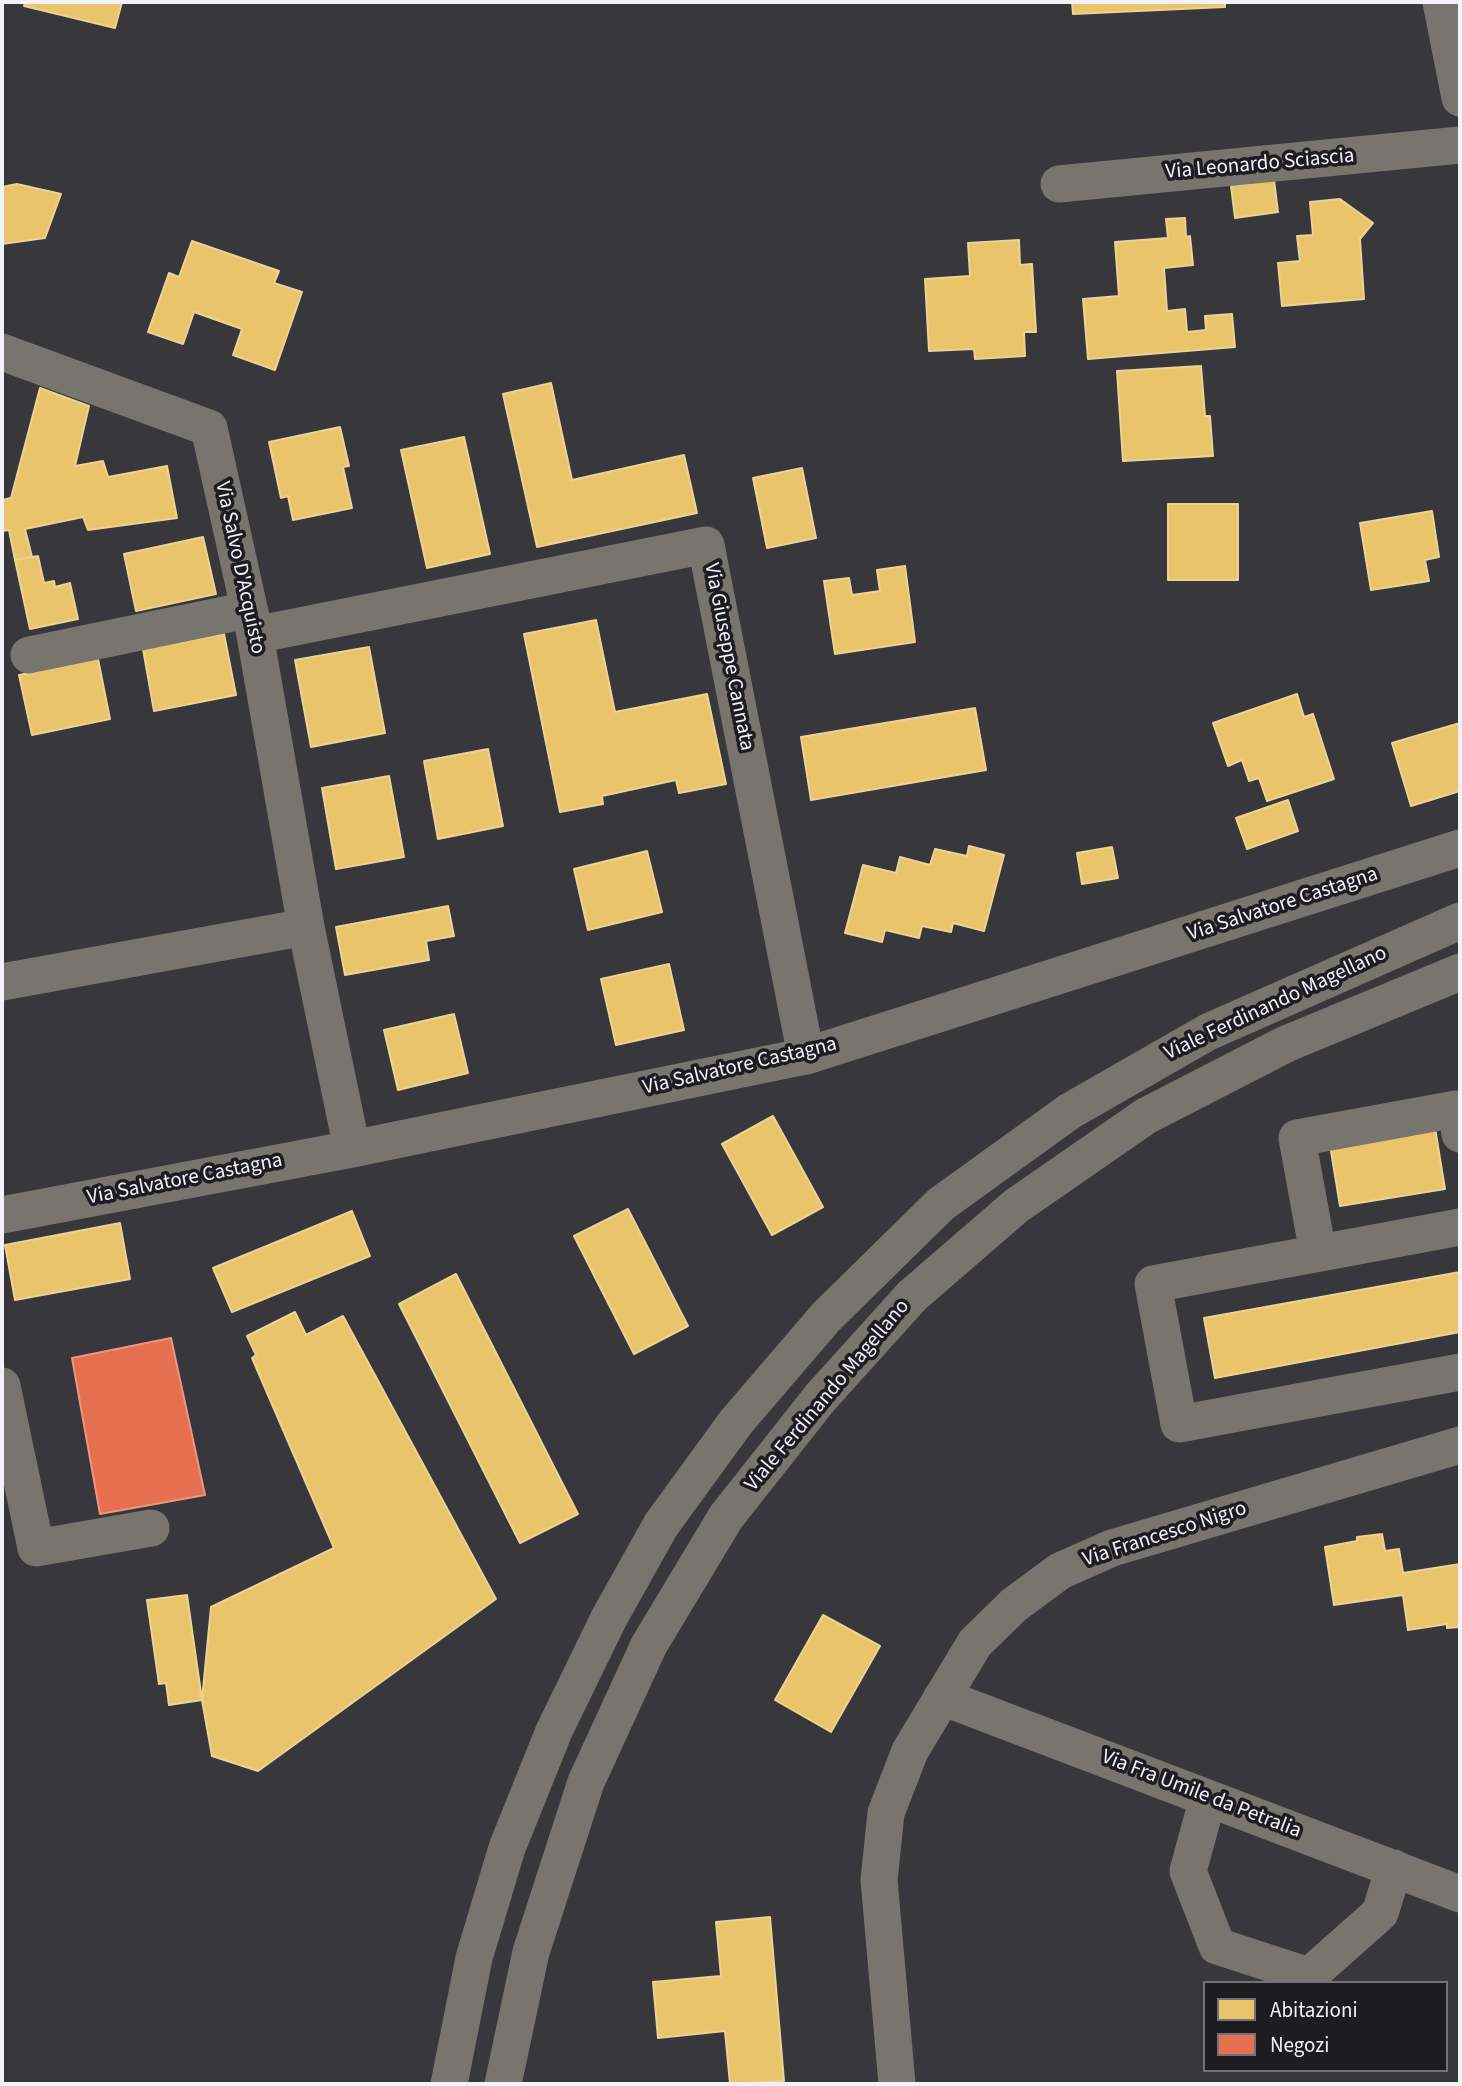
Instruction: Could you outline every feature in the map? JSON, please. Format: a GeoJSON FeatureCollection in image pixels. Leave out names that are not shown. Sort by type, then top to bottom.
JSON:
{"type":"FeatureCollection","features":[{"type":"Feature","properties":{"kind":"street"},"geometry":{"type":"LineString","coordinates":[[1441,2],[1460,98]]}},
{"type":"Feature","properties":{"kind":"street","name":"Via Leonardo Sciascia"},"geometry":{"type":"LineString","coordinates":[[1059,184],[1460,145]]}},
{"type":"Feature","properties":{"kind":"street","name":"Via Salvo D'Acquisto"},"geometry":{"type":"LineString","coordinates":[[2,352],[209,428],[251,623],[306,927],[352,1149]]}},
{"type":"Feature","properties":{"kind":"street","name":"Via Giuseppe Cannata"},"geometry":{"type":"LineString","coordinates":[[251,623],[706,545],[806,1056]]}},
{"type":"Feature","properties":{"kind":"street"},"geometry":{"type":"LineString","coordinates":[[29,655],[251,623]]}},
{"type":"Feature","properties":{"kind":"street","name":"Via Salvatore Castagna"},"geometry":{"type":"LineString","coordinates":[[2,1215],[352,1149],[806,1056],[1460,848]]}},
{"type":"Feature","properties":{"kind":"street","name":"Viale Ferdinando Magellano"},"geometry":{"type":"LineString","coordinates":[[449,2084],[474,1958],[508,1849],[554,1731],[609,1618],[661,1525],[736,1422],[826,1317],[941,1204],[1070,1111],[1208,1032],[1460,921]]}},
{"type":"Feature","properties":{"kind":"street"},"geometry":{"type":"LineString","coordinates":[[2,982],[306,927]]}},
{"type":"Feature","properties":{"kind":"street","name":"Viale Ferdinando Magellano"},"geometry":{"type":"LineString","coordinates":[[503,2084],[531,1952],[586,1782],[649,1645],[726,1517],[820,1398],[912,1296],[1016,1206],[1146,1116],[1286,1044],[1460,972]]}},
{"type":"Feature","properties":{"kind":"street"},"geometry":{"type":"LineString","coordinates":[[1318,1253],[1297,1138],[1456,1108],[1460,1134]]}},
{"type":"Feature","properties":{"kind":"street"},"geometry":{"type":"LineString","coordinates":[[1460,1227],[1153,1284],[1179,1424],[1460,1372]]}},
{"type":"Feature","properties":{"kind":"street"},"geometry":{"type":"LineString","coordinates":[[2,1386],[36,1548],[151,1528]]}},
{"type":"Feature","properties":{"kind":"street","name":"Via Francesco Nigro"},"geometry":{"type":"LineString","coordinates":[[897,2084],[880,1880],[886,1813],[910,1751],[975,1643],[1014,1605],[1060,1571],[1112,1548],[1460,1445]]}},
{"type":"Feature","properties":{"kind":"street","name":"Via Fra Umile da Petralia"},"geometry":{"type":"LineString","coordinates":[[942,1697],[1460,1894]]}},
{"type":"Feature","properties":{"kind":"street"},"geometry":{"type":"LineString","coordinates":[[1208,1798],[1188,1871],[1217,1946],[1309,1976],[1380,1913],[1394,1868]]}},
{"type":"Feature","properties":{"kind":"building: Abitazioni"},"geometry":{"type":"Polygon","coordinates":[[[25,2],[122,2],[115,28],[24,6],[25,2]]]}},
{"type":"Feature","properties":{"kind":"building: Abitazioni"},"geometry":{"type":"Polygon","coordinates":[[[1072,2],[1225,2],[1225,7],[1073,14],[1072,2]]]}},
{"type":"Feature","properties":{"kind":"building: Abitazioni"},"geometry":{"type":"Polygon","coordinates":[[[1274,180],[1278,212],[1235,218],[1231,186],[1274,180]]]}},
{"type":"Feature","properties":{"kind":"building: Abitazioni"},"geometry":{"type":"Polygon","coordinates":[[[17,184],[61,194],[45,238],[2,244],[2,187],[17,184]]]}},
{"type":"Feature","properties":{"kind":"building: Abitazioni"},"geometry":{"type":"Polygon","coordinates":[[[1340,199],[1373,223],[1360,239],[1364,299],[1282,306],[1278,263],[1300,261],[1297,236],[1313,235],[1310,202],[1340,199]]]}},
{"type":"Feature","properties":{"kind":"building: Abitazioni"},"geometry":{"type":"Polygon","coordinates":[[[1185,218],[1186,237],[1190,236],[1193,265],[1164,268],[1167,311],[1185,309],[1187,332],[1206,330],[1205,316],[1232,314],[1235,347],[1088,359],[1083,299],[1119,296],[1115,242],[1168,238],[1166,219],[1185,218]]]}},
{"type":"Feature","properties":{"kind":"building: Abitazioni"},"geometry":{"type":"Polygon","coordinates":[[[1019,240],[1020,265],[1032,264],[1036,332],[1024,332],[1025,356],[975,359],[974,349],[929,351],[925,279],[970,276],[968,243],[1019,240]]]}},
{"type":"Feature","properties":{"kind":"building: Abitazioni"},"geometry":{"type":"Polygon","coordinates":[[[192,241],[279,271],[274,283],[302,292],[275,370],[233,355],[242,329],[194,312],[183,344],[148,332],[169,273],[179,277],[192,241]]]}},
{"type":"Feature","properties":{"kind":"building: Abitazioni"},"geometry":{"type":"Polygon","coordinates":[[[1201,366],[1205,416],[1210,416],[1213,456],[1123,461],[1117,371],[1201,366]]]}},
{"type":"Feature","properties":{"kind":"building: Abitazioni"},"geometry":{"type":"Polygon","coordinates":[[[551,383],[572,480],[684,455],[697,513],[537,547],[503,394],[551,383]]]}},
{"type":"Feature","properties":{"kind":"building: Abitazioni"},"geometry":{"type":"Polygon","coordinates":[[[40,388],[89,406],[75,466],[103,461],[108,477],[167,466],[177,518],[88,530],[83,517],[25,529],[32,557],[15,560],[9,530],[2,531],[2,500],[11,498],[40,388]]]}},
{"type":"Feature","properties":{"kind":"building: Abitazioni"},"geometry":{"type":"Polygon","coordinates":[[[340,427],[349,466],[343,467],[352,508],[293,520],[288,496],[281,498],[269,442],[340,427]]]}},
{"type":"Feature","properties":{"kind":"building: Abitazioni"},"geometry":{"type":"Polygon","coordinates":[[[464,437],[490,554],[427,568],[401,450],[464,437]]]}},
{"type":"Feature","properties":{"kind":"building: Abitazioni"},"geometry":{"type":"Polygon","coordinates":[[[802,468],[816,538],[767,548],[753,478],[802,468]]]}},
{"type":"Feature","properties":{"kind":"building: Abitazioni"},"geometry":{"type":"Polygon","coordinates":[[[1168,504],[1238,504],[1238,580],[1168,580],[1168,504]]]}},
{"type":"Feature","properties":{"kind":"building: Abitazioni"},"geometry":{"type":"Polygon","coordinates":[[[1432,511],[1439,557],[1425,560],[1429,581],[1371,590],[1360,523],[1432,511]]]}},
{"type":"Feature","properties":{"kind":"building: Abitazioni"},"geometry":{"type":"Polygon","coordinates":[[[203,537],[216,594],[136,611],[124,554],[203,537]]]}},
{"type":"Feature","properties":{"kind":"building: Abitazioni"},"geometry":{"type":"Polygon","coordinates":[[[38,556],[44,583],[54,581],[55,587],[70,583],[78,619],[30,629],[15,560],[38,556]]]}},
{"type":"Feature","properties":{"kind":"building: Abitazioni"},"geometry":{"type":"Polygon","coordinates":[[[905,566],[915,642],[835,654],[824,581],[849,578],[852,595],[880,591],[877,570],[905,566]]]}},
{"type":"Feature","properties":{"kind":"building: Abitazioni"},"geometry":{"type":"Polygon","coordinates":[[[596,620],[615,712],[707,694],[726,784],[679,793],[676,780],[602,796],[603,804],[560,812],[524,634],[596,620]]]}},
{"type":"Feature","properties":{"kind":"building: Abitazioni"},"geometry":{"type":"Polygon","coordinates":[[[224,634],[236,695],[154,711],[143,649],[224,634]]]}},
{"type":"Feature","properties":{"kind":"building: Abitazioni"},"geometry":{"type":"Polygon","coordinates":[[[369,647],[385,733],[311,747],[295,660],[369,647]]]}},
{"type":"Feature","properties":{"kind":"building: Abitazioni"},"geometry":{"type":"Polygon","coordinates":[[[98,659],[110,719],[32,735],[19,675],[98,659]]]}},
{"type":"Feature","properties":{"kind":"building: Abitazioni"},"geometry":{"type":"Polygon","coordinates":[[[1297,694],[1304,717],[1313,714],[1334,779],[1267,801],[1259,778],[1249,781],[1242,760],[1228,766],[1213,723],[1297,694]]]}},
{"type":"Feature","properties":{"kind":"building: Abitazioni"},"geometry":{"type":"Polygon","coordinates":[[[975,708],[986,770],[811,800],[801,737],[975,708]]]}},
{"type":"Feature","properties":{"kind":"building: Abitazioni"},"geometry":{"type":"Polygon","coordinates":[[[1460,723],[1460,791],[1411,806],[1392,743],[1460,723]]]}},
{"type":"Feature","properties":{"kind":"building: Abitazioni"},"geometry":{"type":"Polygon","coordinates":[[[488,749],[503,826],[438,839],[424,761],[488,749]]]}},
{"type":"Feature","properties":{"kind":"building: Abitazioni"},"geometry":{"type":"Polygon","coordinates":[[[389,776],[404,857],[336,869],[322,788],[389,776]]]}},
{"type":"Feature","properties":{"kind":"building: Abitazioni"},"geometry":{"type":"Polygon","coordinates":[[[1288,800],[1298,831],[1247,849],[1236,818],[1288,800]]]}},
{"type":"Feature","properties":{"kind":"building: Abitazioni"},"geometry":{"type":"Polygon","coordinates":[[[969,846],[1004,855],[984,931],[953,923],[951,932],[922,926],[919,938],[885,930],[882,942],[845,933],[863,865],[896,873],[900,857],[930,865],[935,849],[967,856],[969,846]]]}},
{"type":"Feature","properties":{"kind":"building: Abitazioni"},"geometry":{"type":"Polygon","coordinates":[[[1112,847],[1118,878],[1082,884],[1077,853],[1112,847]]]}},
{"type":"Feature","properties":{"kind":"building: Abitazioni"},"geometry":{"type":"Polygon","coordinates":[[[647,851],[662,912],[588,930],[574,869],[647,851]]]}},
{"type":"Feature","properties":{"kind":"building: Abitazioni"},"geometry":{"type":"Polygon","coordinates":[[[448,906],[454,936],[426,941],[429,960],[345,975],[336,927],[448,906]]]}},
{"type":"Feature","properties":{"kind":"building: Abitazioni"},"geometry":{"type":"Polygon","coordinates":[[[669,964],[684,1030],[616,1045],[601,979],[669,964]]]}},
{"type":"Feature","properties":{"kind":"building: Abitazioni"},"geometry":{"type":"Polygon","coordinates":[[[454,1014],[468,1073],[398,1090],[384,1030],[454,1014]]]}},
{"type":"Feature","properties":{"kind":"building: Abitazioni"},"geometry":{"type":"Polygon","coordinates":[[[773,1116],[823,1207],[772,1235],[722,1144],[773,1116]]]}},
{"type":"Feature","properties":{"kind":"building: Abitazioni"},"geometry":{"type":"Polygon","coordinates":[[[1435,1128],[1445,1189],[1340,1206],[1330,1145],[1435,1128]]]}},
{"type":"Feature","properties":{"kind":"building: Abitazioni"},"geometry":{"type":"Polygon","coordinates":[[[628,1209],[688,1326],[634,1354],[574,1236],[628,1209]]]}},
{"type":"Feature","properties":{"kind":"building: Abitazioni"},"geometry":{"type":"Polygon","coordinates":[[[352,1211],[370,1256],[232,1312],[213,1268],[352,1211]]]}},
{"type":"Feature","properties":{"kind":"building: Abitazioni"},"geometry":{"type":"Polygon","coordinates":[[[120,1223],[130,1279],[15,1300],[5,1245],[120,1223]]]}},
{"type":"Feature","properties":{"kind":"building: Abitazioni"},"geometry":{"type":"Polygon","coordinates":[[[1460,1272],[1460,1332],[1215,1378],[1204,1318],[1460,1272]]]}},
{"type":"Feature","properties":{"kind":"building: Abitazioni"},"geometry":{"type":"Polygon","coordinates":[[[456,1274],[578,1514],[520,1543],[399,1304],[456,1274]]]}},
{"type":"Feature","properties":{"kind":"building: Abitazioni"},"geometry":{"type":"Polygon","coordinates":[[[295,1312],[306,1335],[343,1316],[496,1599],[258,1771],[212,1756],[202,1700],[211,1607],[334,1548],[252,1358],[256,1355],[247,1336],[295,1312]]]}},
{"type":"Feature","properties":{"kind":"building: Abitazioni"},"geometry":{"type":"Polygon","coordinates":[[[1382,1534],[1385,1551],[1399,1549],[1403,1573],[1460,1564],[1460,1627],[1447,1628],[1447,1624],[1408,1630],[1403,1595],[1334,1605],[1325,1547],[1357,1541],[1357,1537],[1382,1534]]]}},
{"type":"Feature","properties":{"kind":"building: Abitazioni"},"geometry":{"type":"Polygon","coordinates":[[[187,1595],[202,1700],[169,1705],[166,1683],[159,1684],[147,1600],[187,1595]]]}},
{"type":"Feature","properties":{"kind":"building: Abitazioni"},"geometry":{"type":"Polygon","coordinates":[[[823,1615],[880,1646],[831,1732],[775,1700],[823,1615]]]}},
{"type":"Feature","properties":{"kind":"building: Abitazioni"},"geometry":{"type":"Polygon","coordinates":[[[770,1917],[784,2081],[730,2084],[725,2031],[658,2038],[653,1982],[721,1976],[716,1922],[770,1917]]]}},
{"type":"Feature","properties":{"kind":"building: Negozi"},"geometry":{"type":"Polygon","coordinates":[[[171,1338],[205,1495],[100,1514],[72,1358],[171,1338]]]}}]}
